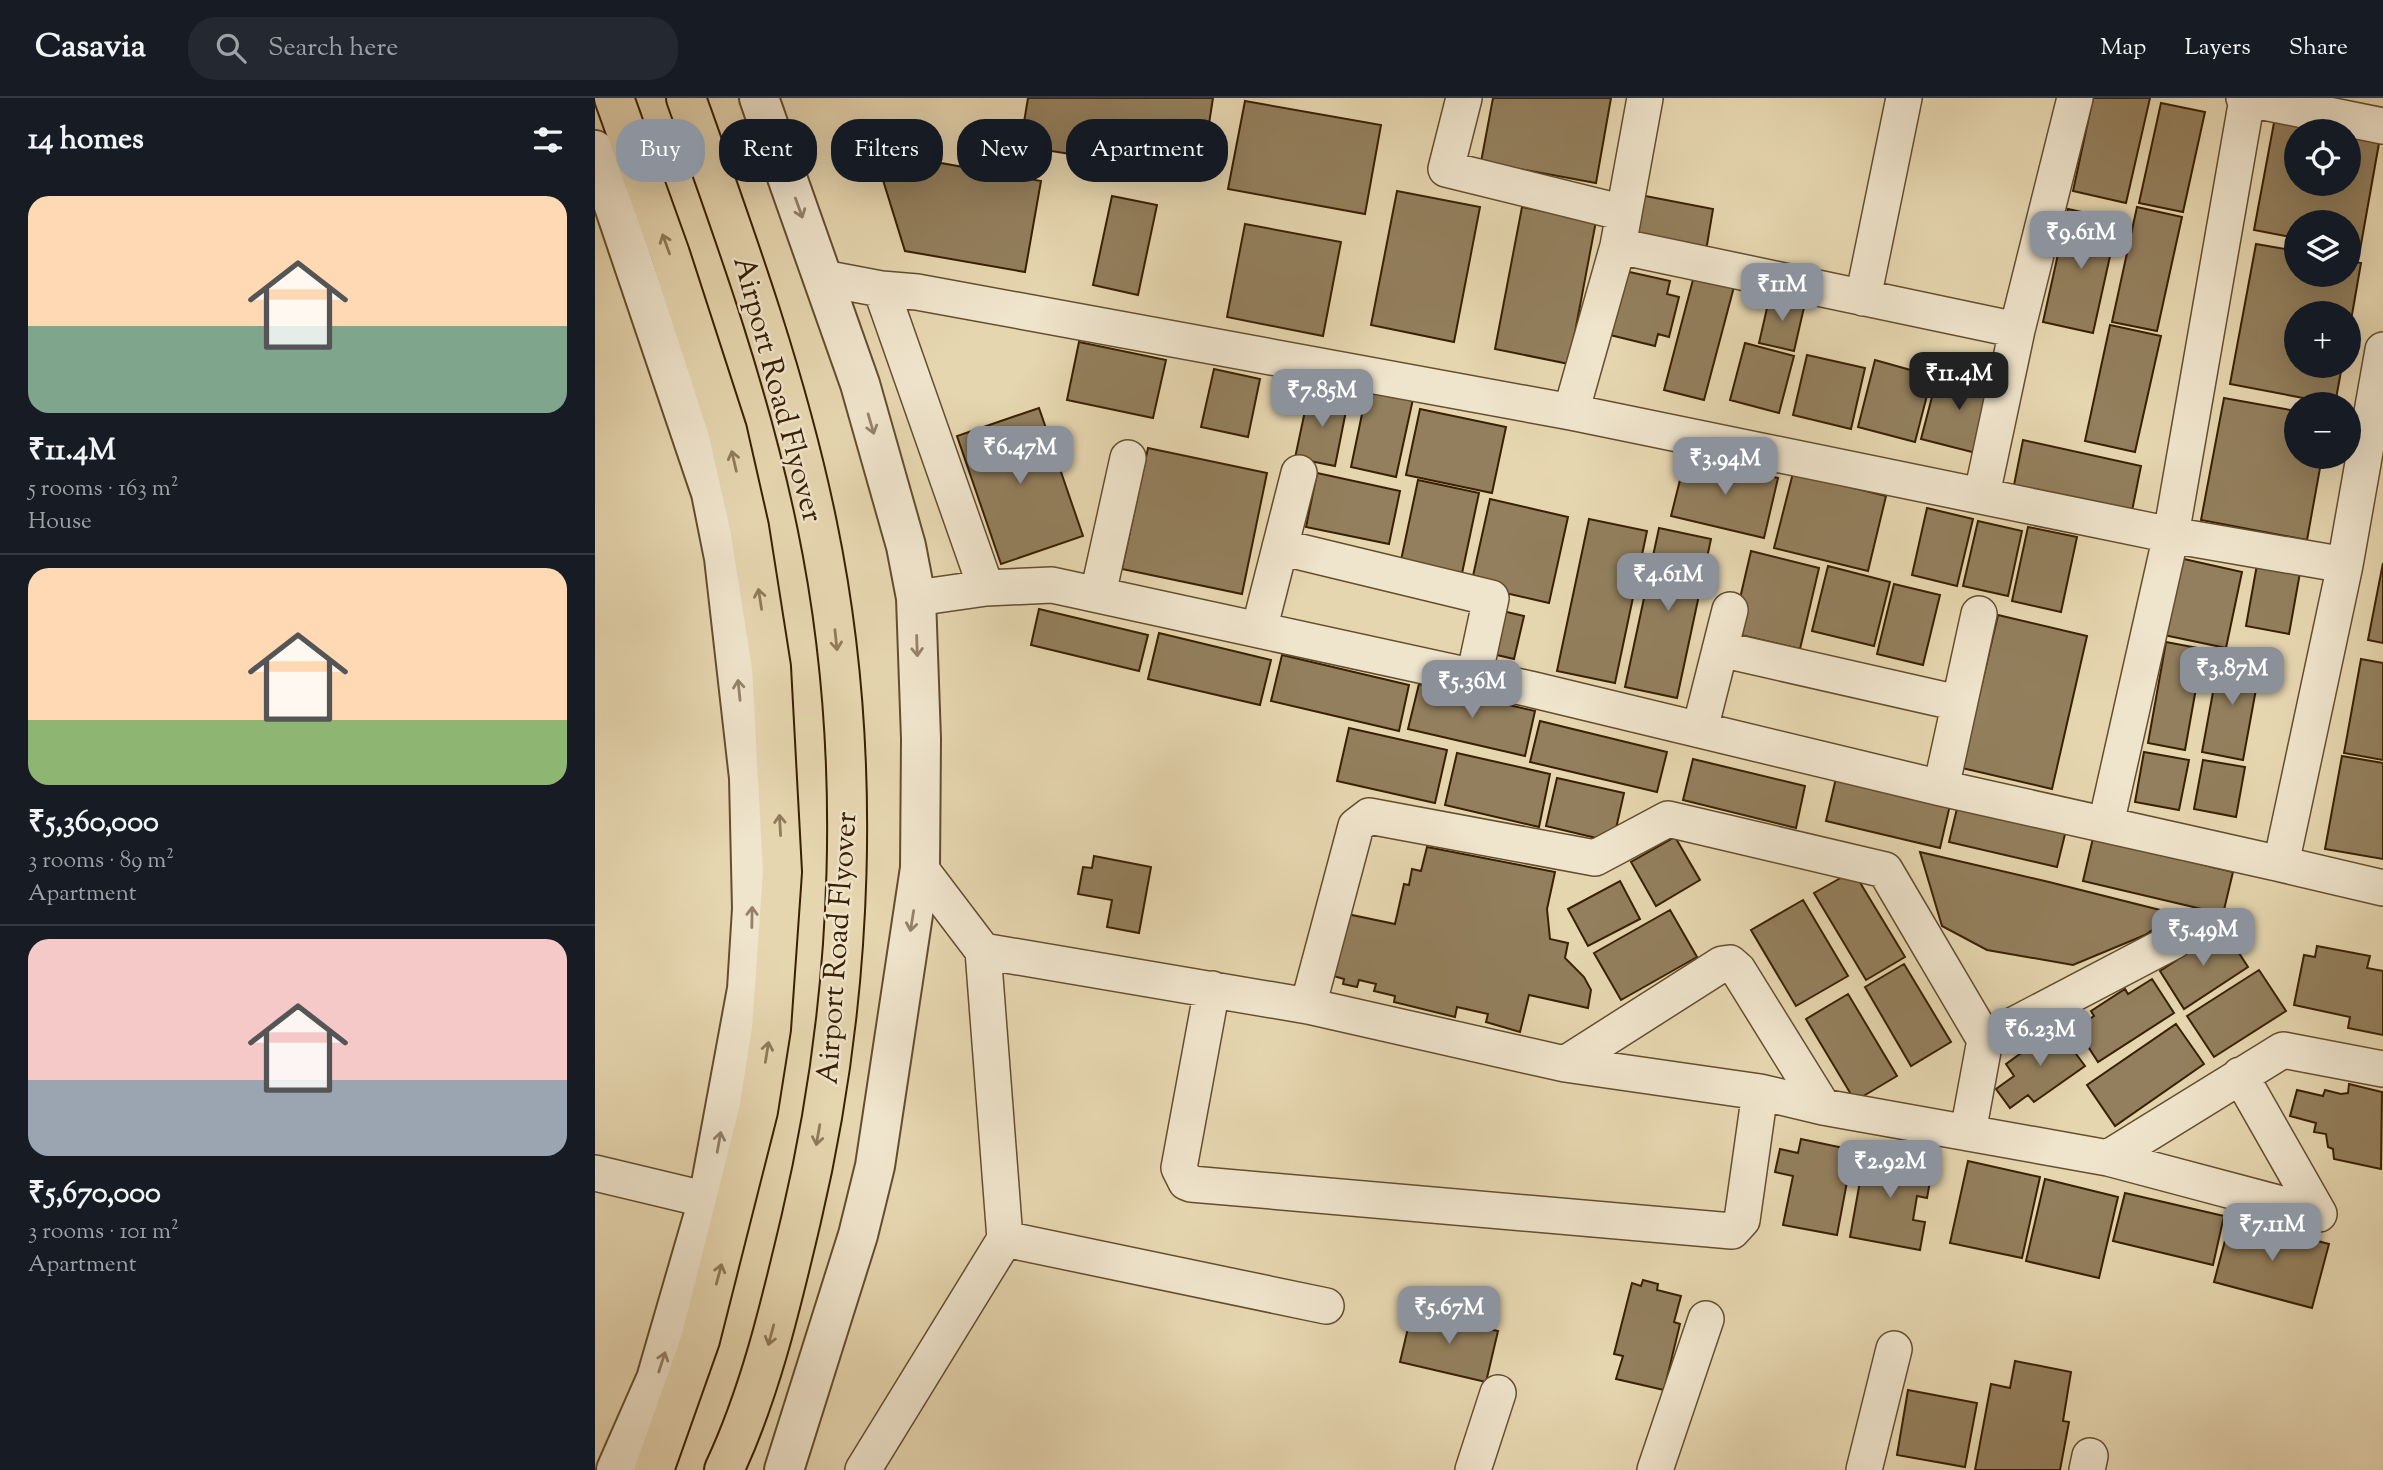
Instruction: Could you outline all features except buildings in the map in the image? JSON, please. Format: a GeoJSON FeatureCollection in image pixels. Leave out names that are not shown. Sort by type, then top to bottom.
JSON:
{"type":"FeatureCollection","features":[{"type":"Feature","properties":{"kind":"main road","name":"Airport Road Flyover"},"geometry":{"type":"LineString","coordinates":[[614,98],[670,254],[727,430],[749,527],[771,667],[782,872],[771,1029],[758,1111],[701,1340],[660,1411],[654,1470]]}},
{"type":"Feature","properties":{"kind":"main road","name":"Airport Road Flyover"},"geometry":{"type":"LineString","coordinates":[[686,98],[752,282],[791,413],[817,525],[836,635],[845,758],[845,898],[829,1078],[810,1180],[789,1270],[764,1360],[724,1470]]}},
{"type":"Feature","properties":{"kind":"street"},"geometry":{"type":"LineString","coordinates":[[759,98],[860,384],[906,546],[916,598],[921,739],[920,868],[875,1166],[858,1235],[784,1470]]}},
{"type":"Feature","properties":{"kind":"street"},"geometry":{"type":"LineString","coordinates":[[1464,98],[1445,169],[1621,230],[1863,298],[2017,330]]}},
{"type":"Feature","properties":{"kind":"street"},"geometry":{"type":"LineString","coordinates":[[1571,412],[1621,230],[1646,98]]}},
{"type":"Feature","properties":{"kind":"street"},"geometry":{"type":"LineString","coordinates":[[1863,298],[1904,98]]}},
{"type":"Feature","properties":{"kind":"street"},"geometry":{"type":"LineString","coordinates":[[1982,494],[2017,330],[2075,98]]}},
{"type":"Feature","properties":{"kind":"street"},"geometry":{"type":"LineString","coordinates":[[2106,824],[2171,535],[2245,98],[2383,126]]}},
{"type":"Feature","properties":{"kind":"street"},"geometry":{"type":"LineString","coordinates":[[595,150],[711,493],[725,558],[749,778],[752,948],[747,989],[708,1200],[667,1345],[660,1411],[617,1470]]}},
{"type":"Feature","properties":{"kind":"street"},"geometry":{"type":"LineString","coordinates":[[823,278],[881,289],[917,292],[1571,412],[1982,494],[2171,535],[2345,565]]}},
{"type":"Feature","properties":{"kind":"street"},"geometry":{"type":"LineString","coordinates":[[881,289],[986,588]]}},
{"type":"Feature","properties":{"kind":"street"},"geometry":{"type":"LineString","coordinates":[[2281,864],[2345,565],[2383,350]]}},
{"type":"Feature","properties":{"kind":"street"},"geometry":{"type":"LineString","coordinates":[[1098,594],[1128,458]]}},
{"type":"Feature","properties":{"kind":"street"},"geometry":{"type":"LineString","coordinates":[[1259,630],[1300,474]]}},
{"type":"Feature","properties":{"kind":"street"},"geometry":{"type":"LineString","coordinates":[[1280,547],[1491,598],[1474,677]]}},
{"type":"Feature","properties":{"kind":"street"},"geometry":{"type":"LineString","coordinates":[[916,598],[986,588],[1052,585],[1098,594],[1474,677],[1941,788],[2383,888]]}},
{"type":"Feature","properties":{"kind":"street"},"geometry":{"type":"LineString","coordinates":[[1700,729],[1730,610]]}},
{"type":"Feature","properties":{"kind":"street"},"geometry":{"type":"LineString","coordinates":[[1941,788],[1979,614]]}},
{"type":"Feature","properties":{"kind":"street"},"geometry":{"type":"LineString","coordinates":[[1720,649],[1958,703]]}},
{"type":"Feature","properties":{"kind":"street"},"geometry":{"type":"LineString","coordinates":[[1308,1006],[1356,826],[1364,818],[1374,815],[1595,858],[1668,819],[1885,870],[1985,1040],[1968,1132]]}},
{"type":"Feature","properties":{"kind":"street"},"geometry":{"type":"LineString","coordinates":[[863,1470],[1005,1239],[983,951],[920,868]]}},
{"type":"Feature","properties":{"kind":"street"},"geometry":{"type":"LineString","coordinates":[[1985,1040],[2173,941]]}},
{"type":"Feature","properties":{"kind":"street"},"geometry":{"type":"LineString","coordinates":[[983,951],[1308,1006],[1565,1064],[1760,1091],[1823,1107],[2108,1158],[2319,1214],[2240,1075]]}},
{"type":"Feature","properties":{"kind":"street"},"geometry":{"type":"LineString","coordinates":[[1565,1064],[1722,964],[1730,963],[1738,970],[1823,1107]]}},
{"type":"Feature","properties":{"kind":"street"},"geometry":{"type":"LineString","coordinates":[[1213,989],[1179,1168],[1186,1182],[1191,1184],[1732,1231],[1742,1220],[1760,1091]]}},
{"type":"Feature","properties":{"kind":"street"},"geometry":{"type":"LineString","coordinates":[[2108,1158],[2283,1050],[2383,1069]]}},
{"type":"Feature","properties":{"kind":"street"},"geometry":{"type":"LineString","coordinates":[[595,1173],[708,1200]]}},
{"type":"Feature","properties":{"kind":"street"},"geometry":{"type":"LineString","coordinates":[[1005,1239],[1326,1306]]}},
{"type":"Feature","properties":{"kind":"street"},"geometry":{"type":"LineString","coordinates":[[1655,1470],[1706,1319]]}},
{"type":"Feature","properties":{"kind":"street"},"geometry":{"type":"LineString","coordinates":[[1864,1470],[1894,1349]]}},
{"type":"Feature","properties":{"kind":"street"},"geometry":{"type":"LineString","coordinates":[[1473,1470],[1498,1393]]}}]}
